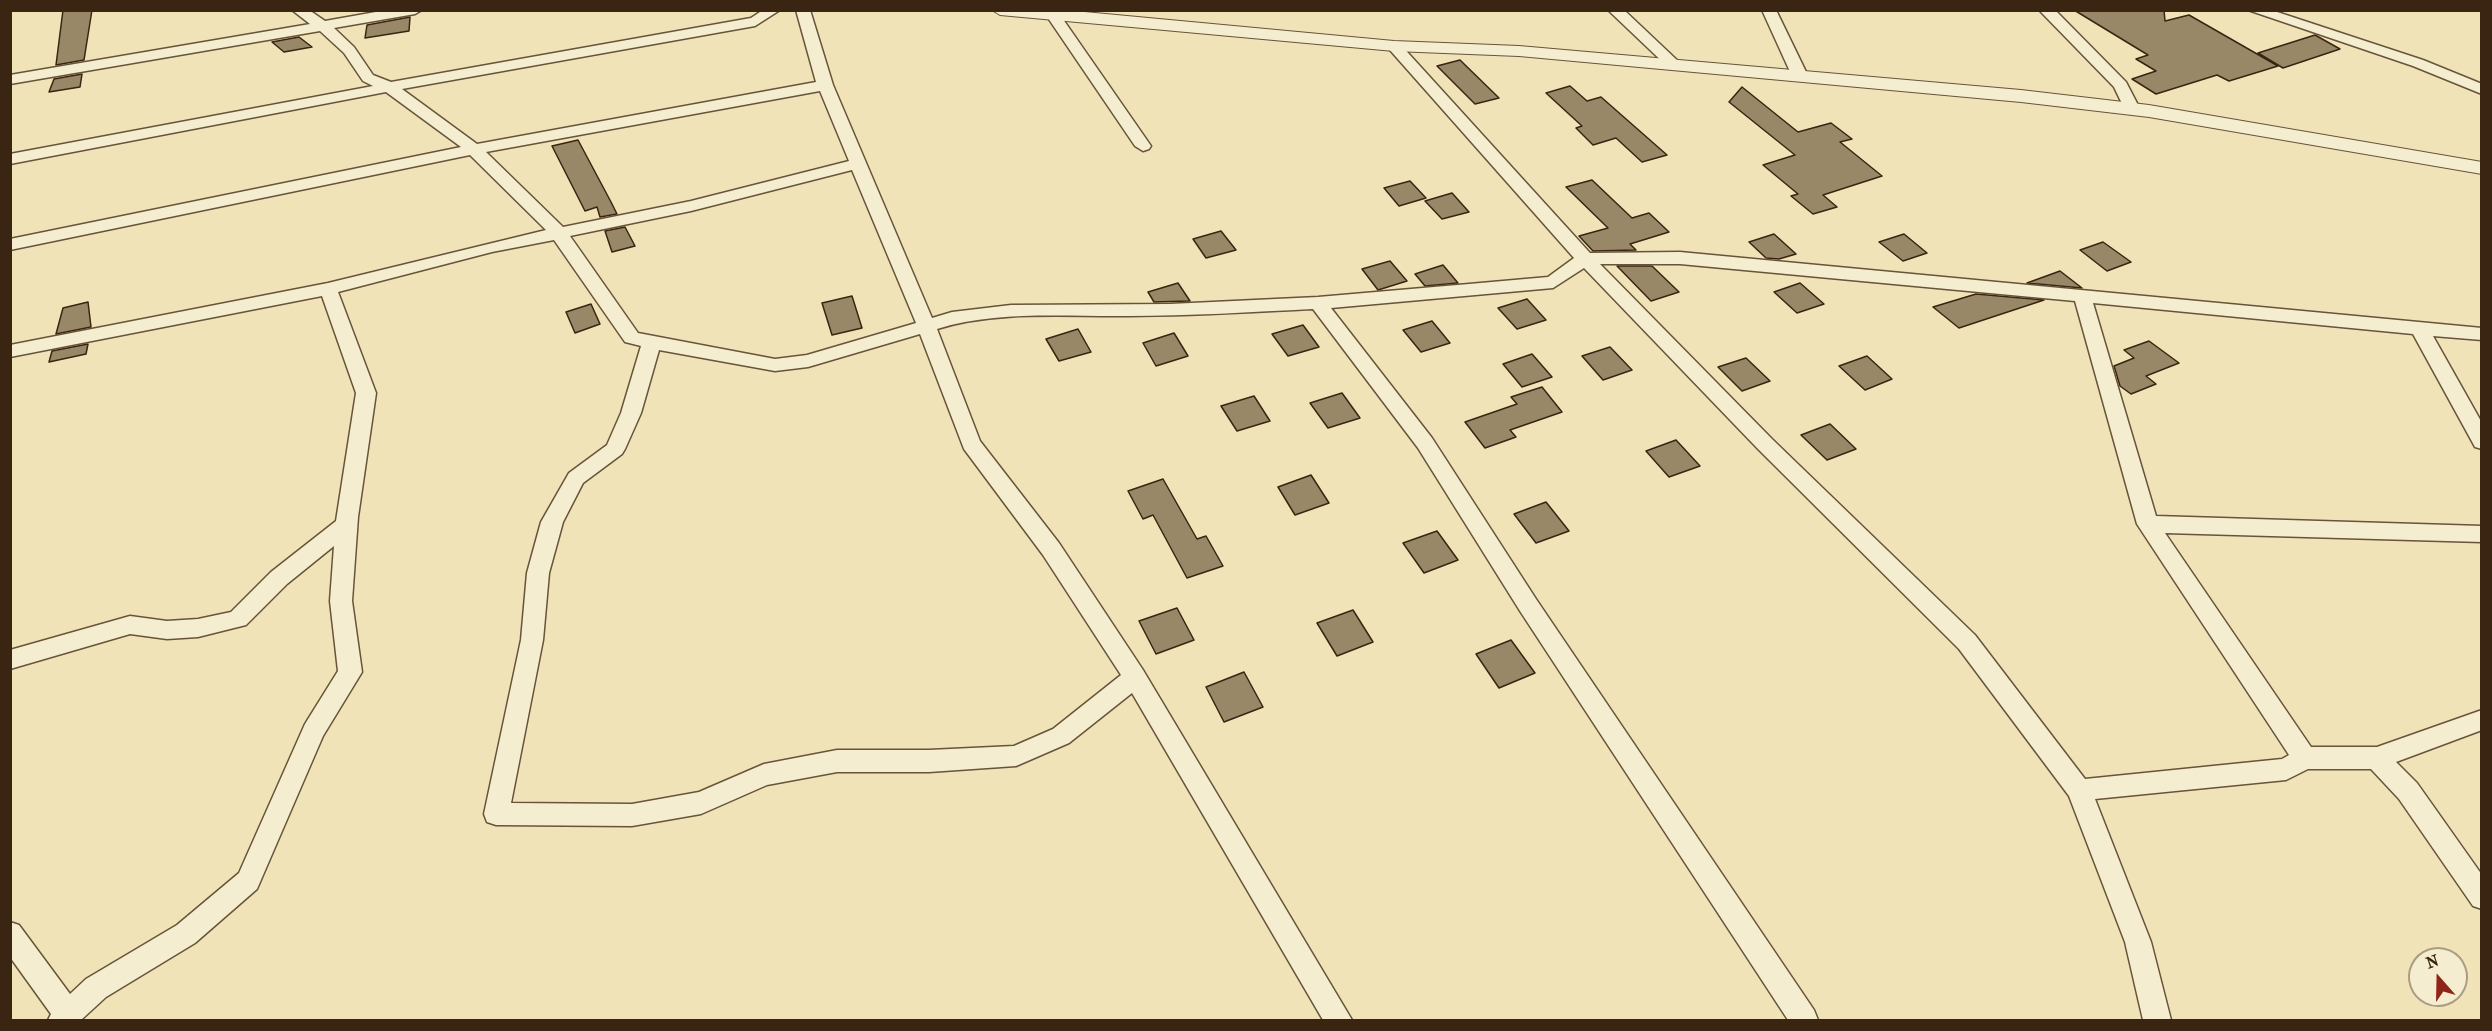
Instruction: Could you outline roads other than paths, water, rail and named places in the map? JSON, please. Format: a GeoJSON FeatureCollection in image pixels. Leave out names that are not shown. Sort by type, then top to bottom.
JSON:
{"type":"FeatureCollection","features":[{"type":"Feature","properties":{"kind":"street"},"geometry":{"type":"LineString","coordinates":[[299,10],[324,27],[348,50],[368,78],[389,87],[474,149],[558,232],[632,338],[775,364],[808,361],[952,318],[1011,311],[1170,310],[1318,303],[1553,282],[1585,259],[1680,258],[2481,334]]}},
{"type":"Feature","properties":{"kind":"street"},"geometry":{"type":"LineString","coordinates":[[10,80],[415,10]]}},
{"type":"Feature","properties":{"kind":"street"},"geometry":{"type":"LineString","coordinates":[[10,159],[389,87],[755,22],[773,10]]}},
{"type":"Feature","properties":{"kind":"street"},"geometry":{"type":"LineString","coordinates":[[803,10],[825,85],[926,325],[970,444],[1051,549],[1135,677],[1338,1020]]}},
{"type":"Feature","properties":{"kind":"street"},"geometry":{"type":"LineString","coordinates":[[999,10],[1394,46],[1519,51],[2132,109],[2311,137],[2481,168]]}},
{"type":"Feature","properties":{"kind":"street"},"geometry":{"type":"LineString","coordinates":[[1615,10],[1674,65]]}},
{"type":"Feature","properties":{"kind":"street"},"geometry":{"type":"LineString","coordinates":[[1769,10],[1800,76]]}},
{"type":"Feature","properties":{"kind":"street"},"geometry":{"type":"LineString","coordinates":[[2046,10],[2121,85],[2132,109]]}},
{"type":"Feature","properties":{"kind":"street"},"geometry":{"type":"LineString","coordinates":[[2255,10],[2418,63],[2481,90]]}},
{"type":"Feature","properties":{"kind":"street"},"geometry":{"type":"LineString","coordinates":[[1053,15],[1143,146]]}},
{"type":"Feature","properties":{"kind":"street"},"geometry":{"type":"LineString","coordinates":[[1394,46],[1585,259],[1765,444],[1967,642],[2079,790],[2138,942],[2157,1020]]}},
{"type":"Feature","properties":{"kind":"street"},"geometry":{"type":"LineString","coordinates":[[10,245],[474,149],[825,85]]}},
{"type":"Feature","properties":{"kind":"street"},"geometry":{"type":"LineString","coordinates":[[10,351],[328,289],[558,232],[691,206],[859,163]]}},
{"type":"Feature","properties":{"kind":"street"},"geometry":{"type":"LineString","coordinates":[[10,934],[65,1018],[96,988],[186,934],[248,881],[313,731],[350,672],[341,601],[347,524],[366,393],[328,289]]}},
{"type":"Feature","properties":{"kind":"street"},"geometry":{"type":"LineString","coordinates":[[2082,295],[2148,524],[2305,758]]}},
{"type":"Feature","properties":{"kind":"street"},"geometry":{"type":"LineString","coordinates":[[1318,303],[1425,443],[1528,604],[1804,1020]]}},
{"type":"Feature","properties":{"kind":"street"},"geometry":{"type":"LineString","coordinates":[[2419,327],[2481,442]]}},
{"type":"Feature","properties":{"kind":"street"},"geometry":{"type":"LineString","coordinates":[[652,342],[631,413],[615,449],[576,478],[552,522],[538,573],[532,640],[496,813],[632,815],[701,804],[764,776],[837,761],[929,761],[1016,756],[1061,736],[1135,677]]}},
{"type":"Feature","properties":{"kind":"street"},"geometry":{"type":"LineString","coordinates":[[10,660],[130,625],[167,630],[238,619],[279,578],[347,524]]}},
{"type":"Feature","properties":{"kind":"street"},"geometry":{"type":"LineString","coordinates":[[2148,524],[2481,534]]}},
{"type":"Feature","properties":{"kind":"street"},"geometry":{"type":"LineString","coordinates":[[2079,790],[2286,769],[2305,758],[2377,758],[2481,720]]}},
{"type":"Feature","properties":{"kind":"street"},"geometry":{"type":"LineString","coordinates":[[2377,758],[2408,791],[2481,897]]}}]}
